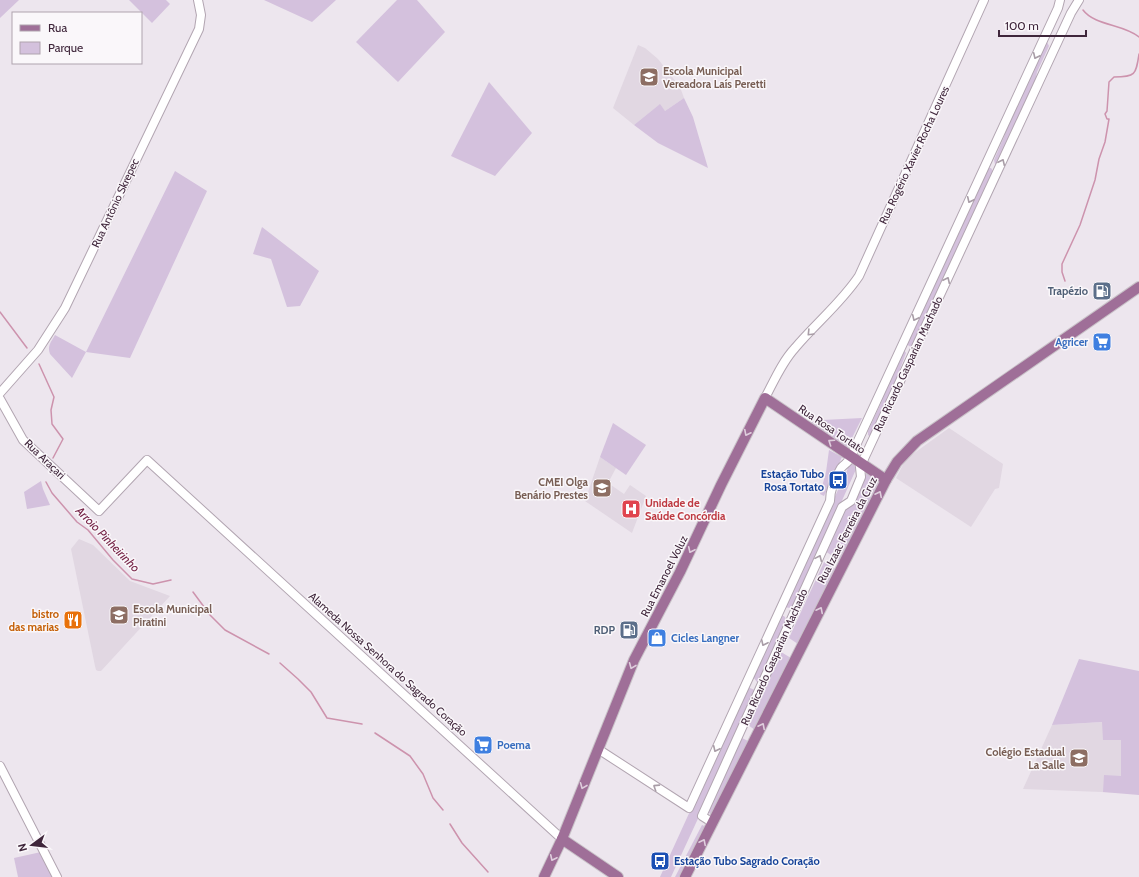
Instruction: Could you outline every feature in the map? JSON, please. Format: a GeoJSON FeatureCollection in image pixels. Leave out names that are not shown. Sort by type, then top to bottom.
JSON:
{"type":"FeatureCollection","features":[{"type":"Feature","properties":{"kind":"main road","name":"Rua Izaac Ferreira da Cruz"},"geometry":{"type":"LineString","coordinates":[[685,877],[886,480],[897,462],[917,441],[1139,287]]}},
{"type":"Feature","properties":{"kind":"main road","name":"Rua Rosa Tortato"},"geometry":{"type":"LineString","coordinates":[[765,398],[886,480]]}},
{"type":"Feature","properties":{"kind":"main road","name":"Rua Emanoel Voluz"},"geometry":{"type":"LineString","coordinates":[[544,877],[562,839],[634,660],[680,572],[721,485],[765,398]]}},
{"type":"Feature","properties":{"kind":"main road","name":"Alameda Nossa Senhora do Sagrado Coração"},"geometry":{"type":"LineString","coordinates":[[562,839],[618,877]]}},
{"type":"Feature","properties":{"kind":"street","name":"Rua Antônio Skrepec"},"geometry":{"type":"LineString","coordinates":[[0,393],[38,350],[65,308],[199,29],[201,15],[198,0]]}},
{"type":"Feature","properties":{"kind":"street","name":"Rua Rogério Xavier Rocha Loures"},"geometry":{"type":"LineString","coordinates":[[837,305],[850,290],[859,276],[984,0]]}},
{"type":"Feature","properties":{"kind":"street","name":"Rua Ricardo Gasparian Machado"},"geometry":{"type":"LineString","coordinates":[[598,749],[689,808],[830,501],[830,492],[842,467],[849,462],[1044,38],[1060,0]]}},
{"type":"Feature","properties":{"kind":"street","name":"Rua Ricardo Gasparian Machado"},"geometry":{"type":"LineString","coordinates":[[713,823],[702,816],[842,507],[850,501],[861,477],[860,467],[1070,13],[1079,0]]}},
{"type":"Feature","properties":{"kind":"street","name":"Rua Emanoel Voluz"},"geometry":{"type":"LineString","coordinates":[[765,398],[786,360],[795,348],[837,305]]}},
{"type":"Feature","properties":{"kind":"street","name":"Rua Araçari"},"geometry":{"type":"LineString","coordinates":[[0,399],[23,440],[99,511],[147,460]]}},
{"type":"Feature","properties":{"kind":"street"},"geometry":{"type":"LineString","coordinates":[[861,435],[872,442]]}},
{"type":"Feature","properties":{"kind":"street","name":"Alameda Nossa Senhora do Sagrado Coração"},"geometry":{"type":"LineString","coordinates":[[147,460],[562,839]]}},
{"type":"Feature","properties":{"kind":"street"},"geometry":{"type":"LineString","coordinates":[[779,612],[788,612],[791,619]]}},
{"type":"Feature","properties":{"kind":"street"},"geometry":{"type":"LineString","coordinates":[[750,675],[752,682],[758,686],[761,686]]}},
{"type":"Feature","properties":{"kind":"street"},"geometry":{"type":"LineString","coordinates":[[0,766],[57,877]]}},
{"type":"Feature","properties":{"kind":"shaded area","name":"Escola Municipal Vereadora Laís Peretti"},"geometry":{"type":"Polygon","coordinates":[[[638,45],[645,48],[658,59],[680,87],[684,98],[665,111],[659,105],[634,125],[613,108],[638,45]]]}},
{"type":"Feature","properties":{"kind":"shaded area"},"geometry":{"type":"Polygon","coordinates":[[[949,428],[1003,464],[999,488],[995,489],[971,527],[896,478],[906,459],[949,428]]]}},
{"type":"Feature","properties":{"kind":"shaded area","name":"CMEI Olga Benário Prestes"},"geometry":{"type":"Polygon","coordinates":[[[600,457],[616,468],[608,483],[624,494],[630,485],[646,496],[632,533],[585,501],[600,457]]]}},
{"type":"Feature","properties":{"kind":"shaded area","name":"Escola Municipal Piratini"},"geometry":{"type":"Polygon","coordinates":[[[79,539],[93,545],[130,581],[170,596],[101,671],[96,670],[95,666],[71,549],[79,539]]]}},
{"type":"Feature","properties":{"kind":"shaded area","name":"Colégio Estadual La Salle"},"geometry":{"type":"Polygon","coordinates":[[[1103,722],[1121,739],[1121,776],[1128,793],[1023,789],[1052,725],[1103,722]]]}},
{"type":"Feature","properties":{"kind":"green space"},"geometry":{"type":"Polygon","coordinates":[[[0,0],[19,0],[0,18],[0,0]]]}},
{"type":"Feature","properties":{"kind":"green space"},"geometry":{"type":"Polygon","coordinates":[[[129,0],[166,0],[170,4],[152,23],[129,0]]]}},
{"type":"Feature","properties":{"kind":"green space"},"geometry":{"type":"Polygon","coordinates":[[[264,0],[336,0],[312,22],[264,0]]]}},
{"type":"Feature","properties":{"kind":"green space"},"geometry":{"type":"Polygon","coordinates":[[[397,0],[417,0],[445,32],[398,82],[356,42],[397,0]]]}},
{"type":"Feature","properties":{"kind":"green space"},"geometry":{"type":"Polygon","coordinates":[[[1047,42],[1049,46],[1037,72],[1035,83],[997,164],[995,164],[994,160],[1004,137],[1008,123],[1045,43],[1047,42]]]}},
{"type":"Feature","properties":{"kind":"green space"},"geometry":{"type":"Polygon","coordinates":[[[489,82],[532,133],[495,176],[451,156],[489,82]]]}},
{"type":"Feature","properties":{"kind":"green space"},"geometry":{"type":"Polygon","coordinates":[[[684,98],[693,117],[708,168],[658,143],[634,125],[660,104],[665,111],[684,98]]]}},
{"type":"Feature","properties":{"kind":"green space"},"geometry":{"type":"Polygon","coordinates":[[[988,168],[991,168],[993,171],[911,347],[906,344],[988,168]]]}},
{"type":"Feature","properties":{"kind":"green space"},"geometry":{"type":"Polygon","coordinates":[[[175,171],[207,191],[130,358],[86,352],[175,171]]]}},
{"type":"Feature","properties":{"kind":"green space"},"geometry":{"type":"Polygon","coordinates":[[[262,227],[319,271],[300,306],[287,307],[271,259],[253,254],[262,227]]]}},
{"type":"Feature","properties":{"kind":"green space"},"geometry":{"type":"Polygon","coordinates":[[[55,335],[86,352],[72,378],[50,354],[49,346],[55,335]]]}},
{"type":"Feature","properties":{"kind":"green space"},"geometry":{"type":"Polygon","coordinates":[[[904,350],[906,353],[897,381],[871,437],[868,435],[868,431],[881,403],[884,390],[904,350]]]}},
{"type":"Feature","properties":{"kind":"green space"},"geometry":{"type":"Polygon","coordinates":[[[862,418],[847,448],[803,421],[862,418]]]}},
{"type":"Feature","properties":{"kind":"green space"},"geometry":{"type":"Polygon","coordinates":[[[613,423],[646,445],[626,475],[600,457],[613,423]]]}},
{"type":"Feature","properties":{"kind":"green space"},"geometry":{"type":"Polygon","coordinates":[[[829,450],[842,457],[824,496],[820,494],[826,472],[829,450]]]}},
{"type":"Feature","properties":{"kind":"green space"},"geometry":{"type":"Polygon","coordinates":[[[855,453],[862,456],[792,612],[790,608],[784,607],[855,453]]]}},
{"type":"Feature","properties":{"kind":"green space"},"geometry":{"type":"Polygon","coordinates":[[[867,472],[881,481],[840,561],[825,551],[839,519],[853,501],[867,472]]]}},
{"type":"Feature","properties":{"kind":"green space"},"geometry":{"type":"Polygon","coordinates":[[[41,481],[50,505],[27,509],[24,492],[41,481]]]}},
{"type":"Feature","properties":{"kind":"green space"},"geometry":{"type":"Polygon","coordinates":[[[824,562],[835,569],[798,644],[789,638],[824,562]]]}},
{"type":"Feature","properties":{"kind":"green space"},"geometry":{"type":"Polygon","coordinates":[[[781,616],[784,616],[787,620],[760,682],[757,682],[753,677],[781,616]]]}},
{"type":"Feature","properties":{"kind":"green space"},"geometry":{"type":"Polygon","coordinates":[[[781,652],[791,658],[755,730],[748,725],[781,652]]]}},
{"type":"Feature","properties":{"kind":"green space"},"geometry":{"type":"Polygon","coordinates":[[[1079,659],[1139,671],[1139,795],[1103,792],[1104,775],[1121,776],[1121,740],[1103,740],[1102,722],[1052,725],[1079,659]]]}},
{"type":"Feature","properties":{"kind":"green space"},"geometry":{"type":"Polygon","coordinates":[[[748,684],[750,688],[757,691],[671,877],[660,877],[748,684]]]}},
{"type":"Feature","properties":{"kind":"green space"},"geometry":{"type":"Polygon","coordinates":[[[742,738],[750,742],[713,815],[707,812],[742,738]]]}},
{"type":"Feature","properties":{"kind":"green space"},"geometry":{"type":"Polygon","coordinates":[[[702,825],[707,827],[682,877],[675,877],[702,825]]]}},
{"type":"Feature","properties":{"kind":"green space"},"geometry":{"type":"Polygon","coordinates":[[[41,852],[53,877],[18,877],[14,858],[41,852]]]}},
{"type":"Feature","properties":{"kind":"waterway"},"geometry":{"type":"LineString","coordinates":[[1083,10],[1095,19],[1126,30],[1139,37]]}},
{"type":"Feature","properties":{"kind":"waterway"},"geometry":{"type":"LineString","coordinates":[[1065,281],[1062,272],[1062,264],[1080,225],[1095,180],[1099,159],[1105,142],[1109,119],[1107,119],[1105,114],[1107,111],[1109,82],[1114,77],[1126,76],[1133,73],[1137,66],[1139,54]]}},
{"type":"Feature","properties":{"kind":"waterway","name":"Arroio Pinheirinho"},"geometry":{"type":"LineString","coordinates":[[0,312],[27,348]]}},
{"type":"Feature","properties":{"kind":"waterway","name":"Arroio Pinheirinho"},"geometry":{"type":"LineString","coordinates":[[39,364],[54,397],[51,410],[52,424],[63,439],[53,458]]}},
{"type":"Feature","properties":{"kind":"waterway","name":"Arroio Pinheirinho"},"geometry":{"type":"LineString","coordinates":[[46,482],[52,493],[77,522],[88,530],[113,560],[132,579],[153,584],[171,580]]}},
{"type":"Feature","properties":{"kind":"waterway","name":"Arroio Pinheirinho"},"geometry":{"type":"LineString","coordinates":[[193,592],[210,615],[225,630],[269,654]]}},
{"type":"Feature","properties":{"kind":"waterway","name":"Arroio Pinheirinho"},"geometry":{"type":"LineString","coordinates":[[280,663],[311,692],[327,718],[362,724]]}},
{"type":"Feature","properties":{"kind":"waterway","name":"Arroio Pinheirinho"},"geometry":{"type":"LineString","coordinates":[[375,733],[410,756],[423,774],[433,798],[443,810]]}},
{"type":"Feature","properties":{"kind":"waterway","name":"Arroio Pinheirinho"},"geometry":{"type":"LineString","coordinates":[[450,824],[462,843],[488,872]]}},
{"type":"Feature","properties":{"kind":"place","name":"Escola Municipal Vereadora Laís Peretti"},"geometry":{"type":"Point","coordinates":[649,77]}},
{"type":"Feature","properties":{"kind":"place","name":"Trapézio"},"geometry":{"type":"Point","coordinates":[1102,291]}},
{"type":"Feature","properties":{"kind":"place","name":"Agricer"},"geometry":{"type":"Point","coordinates":[1102,342]}},
{"type":"Feature","properties":{"kind":"place","name":"Estação Tubo Rosa Tortato"},"geometry":{"type":"Point","coordinates":[838,480]}},
{"type":"Feature","properties":{"kind":"place","name":"CMEI Olga Benário Prestes"},"geometry":{"type":"Point","coordinates":[602,488]}},
{"type":"Feature","properties":{"kind":"place","name":"Unidade de Saúde Concórdia"},"geometry":{"type":"Point","coordinates":[631,509]}},
{"type":"Feature","properties":{"kind":"place","name":"Escola Municipal Piratini"},"geometry":{"type":"Point","coordinates":[119,615]}},
{"type":"Feature","properties":{"kind":"place","name":"bistro das marias"},"geometry":{"type":"Point","coordinates":[73,620]}},
{"type":"Feature","properties":{"kind":"place","name":"RDP"},"geometry":{"type":"Point","coordinates":[629,630]}},
{"type":"Feature","properties":{"kind":"place","name":"Cicles Langner"},"geometry":{"type":"Point","coordinates":[657,638]}},
{"type":"Feature","properties":{"kind":"place","name":"Poema"},"geometry":{"type":"Point","coordinates":[483,745]}},
{"type":"Feature","properties":{"kind":"place","name":"Colégio Estadual La Salle"},"geometry":{"type":"Point","coordinates":[1079,758]}},
{"type":"Feature","properties":{"kind":"place","name":"Estação Tubo Sagrado Coração"},"geometry":{"type":"Point","coordinates":[660,861]}}]}
